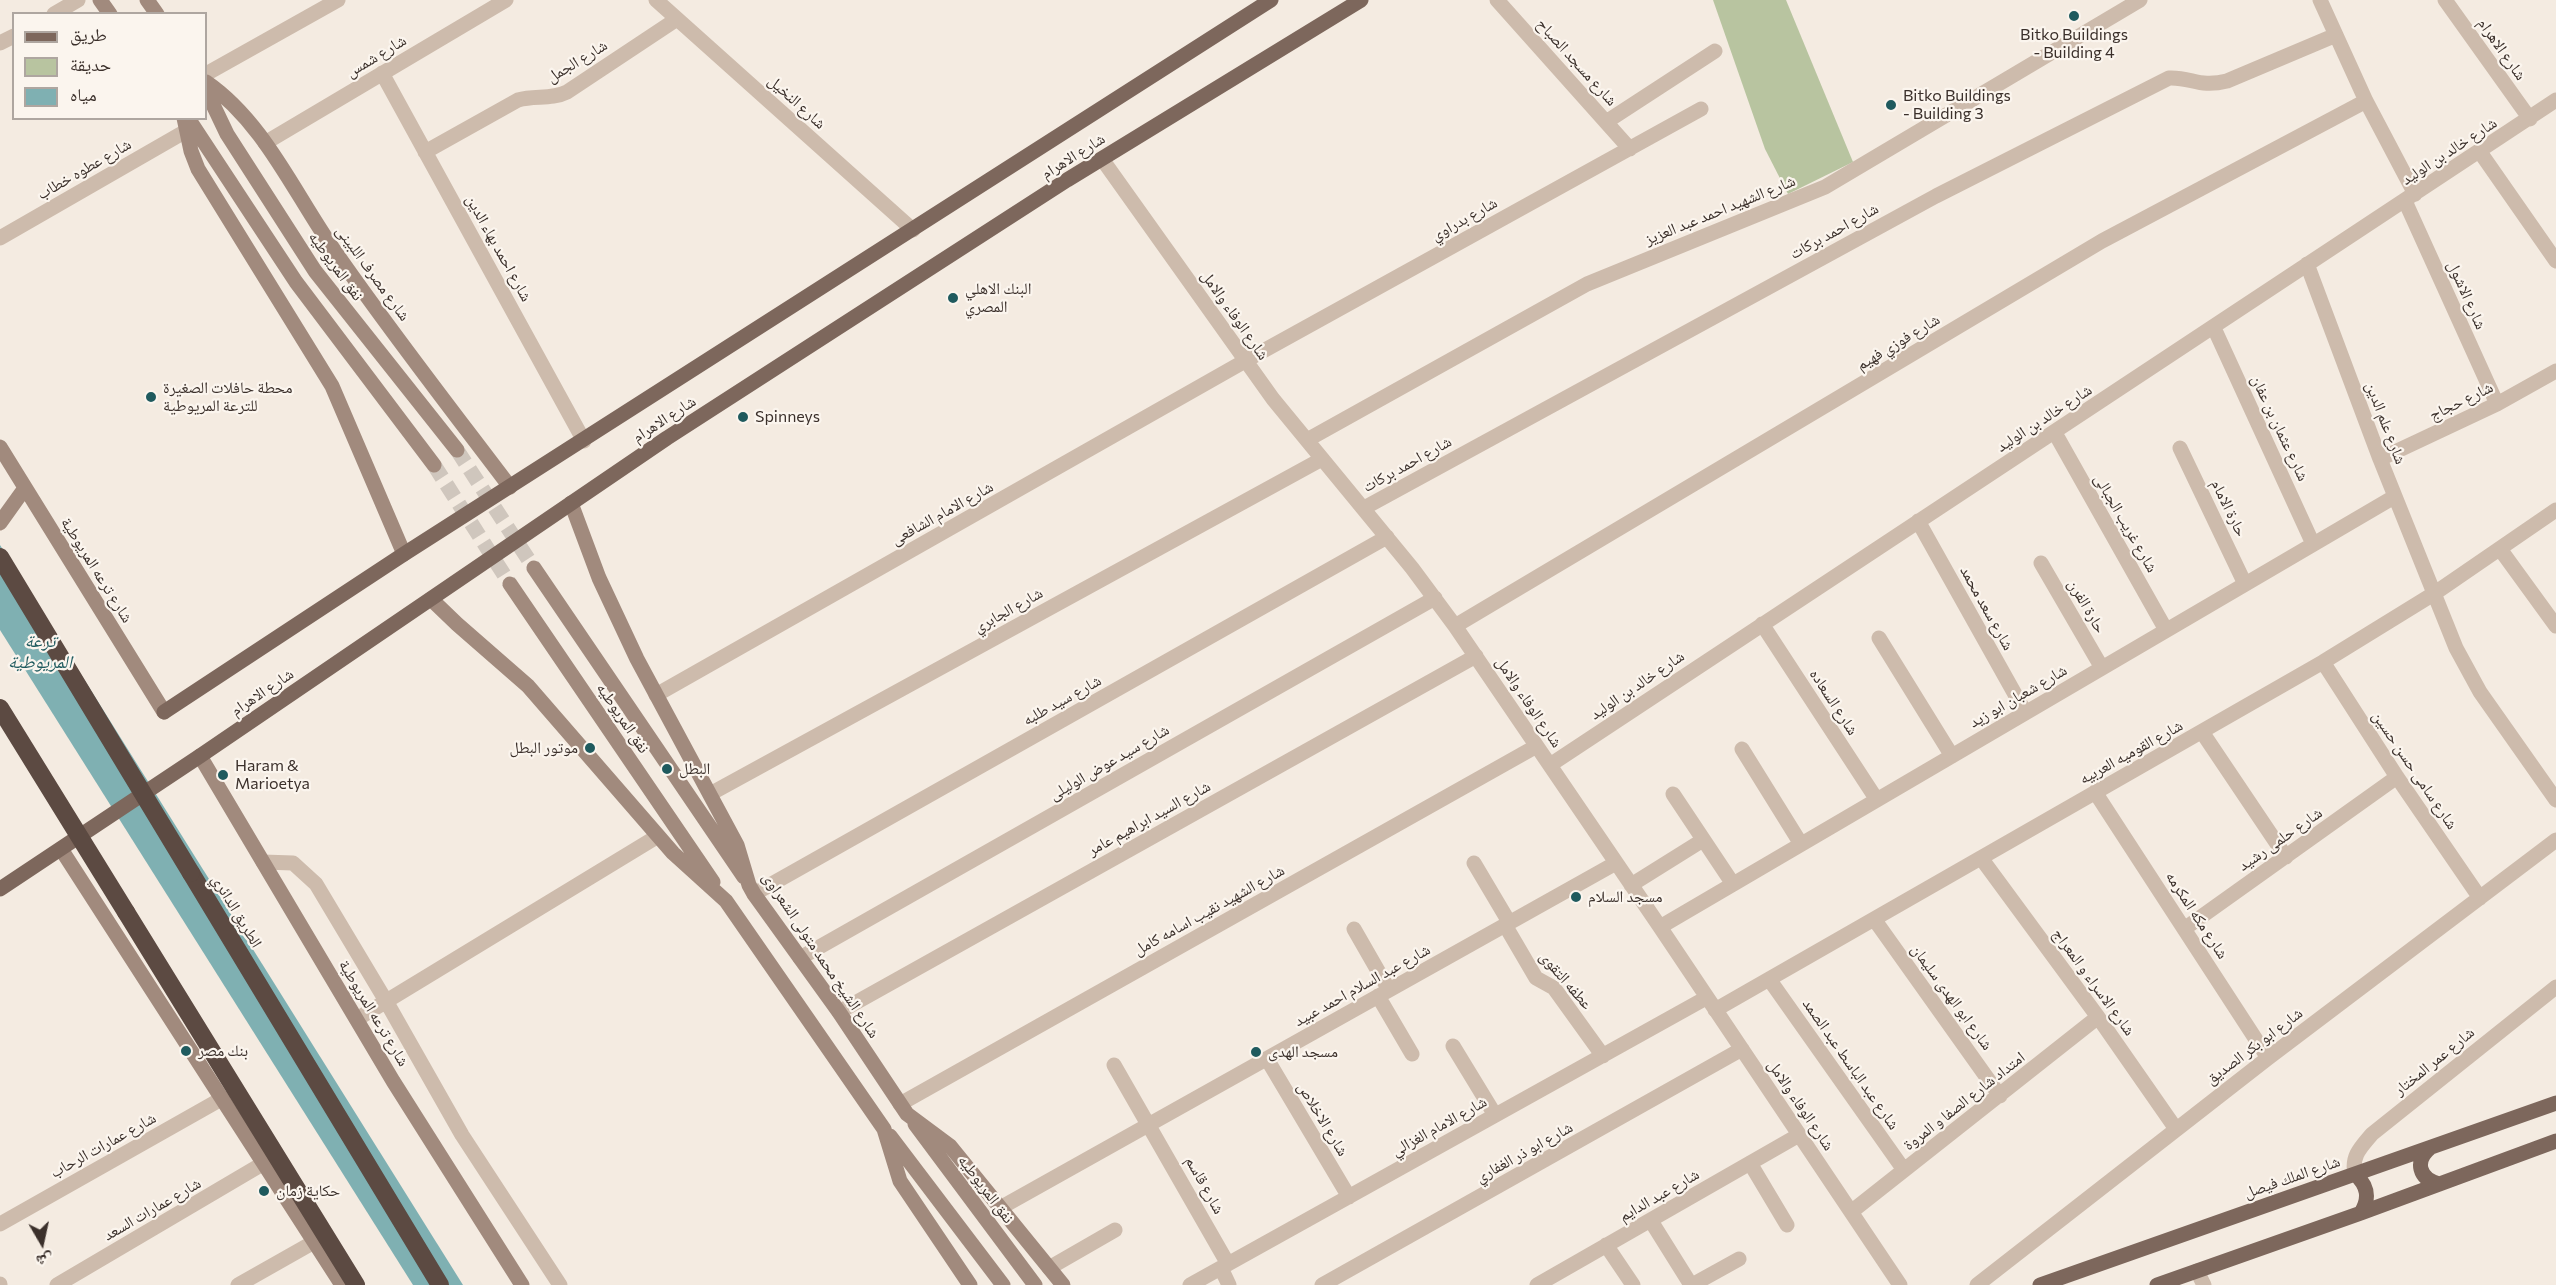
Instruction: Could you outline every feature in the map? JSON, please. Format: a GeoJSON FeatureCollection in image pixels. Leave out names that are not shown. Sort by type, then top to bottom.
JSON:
{"type":"FeatureCollection","features":[{"type":"Feature","properties":{"kind":"highway","name":"الطريق الدائري"},"geometry":{"type":"LineString","coordinates":[[0,557],[440,1285]]}},
{"type":"Feature","properties":{"kind":"highway"},"geometry":{"type":"LineString","coordinates":[[0,708],[356,1285]]}},
{"type":"Feature","properties":{"kind":"main road","name":"شارع الاهرام"},"geometry":{"type":"LineString","coordinates":[[164,712],[404,554],[1271,0]]}},
{"type":"Feature","properties":{"kind":"main road","name":"شارع الاهرام"},"geometry":{"type":"LineString","coordinates":[[0,889],[200,756],[677,431],[1102,159],[1361,0]]}},
{"type":"Feature","properties":{"kind":"main road","name":"شارع مصرف اللبينى"},"geometry":{"type":"LineString","coordinates":[[207,83],[235,106],[265,143],[312,218],[367,298],[510,487]]}},
{"type":"Feature","properties":{"kind":"main road","name":"نفق المريوطيه"},"geometry":{"type":"LineString","coordinates":[[207,92],[227,134],[315,271],[457,450]]}},
{"type":"Feature","properties":{"kind":"main road"},"geometry":{"type":"LineString","coordinates":[[186,123],[296,282],[434,465]]}},
{"type":"Feature","properties":{"kind":"main road"},"geometry":{"type":"LineString","coordinates":[[186,123],[194,160],[208,187],[332,386],[404,554]]}},
{"type":"Feature","properties":{"kind":"main road","name":"شارع ترعه المريوطية"},"geometry":{"type":"LineString","coordinates":[[0,447],[164,712]]}},
{"type":"Feature","properties":{"kind":"main road"},"geometry":{"type":"LineString","coordinates":[[0,523],[25,488]]}},
{"type":"Feature","properties":{"kind":"main road","name":"شارع الشيخ محمد متولى الشعراوى"},"geometry":{"type":"LineString","coordinates":[[572,503],[599,578],[656,695],[741,854],[752,889],[839,1012],[903,1109],[946,1141],[1063,1285]]}},
{"type":"Feature","properties":{"kind":"main road","name":"نفق المريوطيه"},"geometry":{"type":"LineString","coordinates":[[534,568],[752,889]]}},
{"type":"Feature","properties":{"kind":"main road","name":"نفق المريوطيه"},"geometry":{"type":"LineString","coordinates":[[510,584],[726,901]]}},
{"type":"Feature","properties":{"kind":"main road"},"geometry":{"type":"LineString","coordinates":[[431,598],[535,693],[658,836],[686,866],[726,901],[884,1129],[1003,1285]]}},
{"type":"Feature","properties":{"kind":"main road","name":"شارع ترعه المريوطية"},"geometry":{"type":"LineString","coordinates":[[200,756],[357,1019],[522,1285]]}},
{"type":"Feature","properties":{"kind":"main road"},"geometry":{"type":"LineString","coordinates":[[67,845],[223,1098],[342,1285]]}},
{"type":"Feature","properties":{"kind":"main road","name":"شارع الملك فيصل"},"geometry":{"type":"LineString","coordinates":[[2040,1285],[2556,1103]]}},
{"type":"Feature","properties":{"kind":"main road","name":"نفق المريوطيه"},"geometry":{"type":"LineString","coordinates":[[903,1109],[1035,1285]]}},
{"type":"Feature","properties":{"kind":"main road"},"geometry":{"type":"LineString","coordinates":[[884,1129],[900,1181],[970,1285]]}},
{"type":"Feature","properties":{"kind":"main road"},"geometry":{"type":"LineString","coordinates":[[2157,1285],[2556,1141]]}},
{"type":"Feature","properties":{"kind":"main road"},"geometry":{"type":"LineString","coordinates":[[2430,1148],[2420,1161],[2420,1169],[2424,1177],[2439,1184]]}},
{"type":"Feature","properties":{"kind":"main road"},"geometry":{"type":"LineString","coordinates":[[2355,1174],[2363,1182],[2367,1192],[2366,1204],[2361,1213]]}},
{"type":"Feature","properties":{"kind":"street"},"geometry":{"type":"LineString","coordinates":[[57,12],[78,0]]}},
{"type":"Feature","properties":{"kind":"street"},"geometry":{"type":"LineString","coordinates":[[207,73],[338,0]]}},
{"type":"Feature","properties":{"kind":"street","name":"شارع شمس"},"geometry":{"type":"LineString","coordinates":[[265,143],[506,0]]}},
{"type":"Feature","properties":{"kind":"street","name":"شارع النخيل"},"geometry":{"type":"LineString","coordinates":[[657,0],[913,230]]}},
{"type":"Feature","properties":{"kind":"street","name":"شارع مسجد الصباح"},"geometry":{"type":"LineString","coordinates":[[1497,0],[1630,149]]}},
{"type":"Feature","properties":{"kind":"street","name":"شارع الشهيد احمد عبد العزيز"},"geometry":{"type":"LineString","coordinates":[[1307,440],[1587,284],[1825,187],[2140,0]]}},
{"type":"Feature","properties":{"kind":"street","name":"شارع الاشول"},"geometry":{"type":"LineString","coordinates":[[2320,0],[2410,198],[2497,404]]}},
{"type":"Feature","properties":{"kind":"street","name":"شارع الاهرام"},"geometry":{"type":"LineString","coordinates":[[2445,0],[2530,119]]}},
{"type":"Feature","properties":{"kind":"street","name":"شارع الجمل"},"geometry":{"type":"LineString","coordinates":[[425,152],[518,100],[527,97],[548,99],[567,92],[677,19]]}},
{"type":"Feature","properties":{"kind":"street","name":"شارع احمد بركات"},"geometry":{"type":"LineString","coordinates":[[1364,508],[1936,196],[2169,78],[2179,77],[2210,85],[2226,81],[2336,35]]}},
{"type":"Feature","properties":{"kind":"street"},"geometry":{"type":"LineString","coordinates":[[1606,122],[1714,51]]}},
{"type":"Feature","properties":{"kind":"street","name":"شارع احمد بهاء الدين"},"geometry":{"type":"LineString","coordinates":[[381,73],[584,441]]}},
{"type":"Feature","properties":{"kind":"street","name":"شارع خالد بن الوليد"},"geometry":{"type":"LineString","coordinates":[[1550,765],[2556,100]]}},
{"type":"Feature","properties":{"kind":"street","name":"شارع فوزي فهيم"},"geometry":{"type":"LineString","coordinates":[[1455,626],[2102,241],[2366,101]]}},
{"type":"Feature","properties":{"kind":"street","name":"شارع بدراوي"},"geometry":{"type":"LineString","coordinates":[[1245,361],[1701,109]]}},
{"type":"Feature","properties":{"kind":"street","name":"شارع عطوه خطاب"},"geometry":{"type":"LineString","coordinates":[[0,238],[186,123]]}},
{"type":"Feature","properties":{"kind":"street"},"geometry":{"type":"LineString","coordinates":[[2480,152],[2556,261]]}},
{"type":"Feature","properties":{"kind":"street","name":"شارع الوفاء والامل"},"geometry":{"type":"LineString","coordinates":[[1102,159],[1245,361],[1387,537],[1455,626],[1900,1285]]}},
{"type":"Feature","properties":{"kind":"street","name":"شارع علم الدين"},"geometry":{"type":"LineString","coordinates":[[2307,264],[2394,497],[2456,648],[2471,676],[2556,800]]}},
{"type":"Feature","properties":{"kind":"street","name":"شارع عثمان بن عفان"},"geometry":{"type":"LineString","coordinates":[[2214,328],[2313,544]]}},
{"type":"Feature","properties":{"kind":"street","name":"شارع الامام الشافعى"},"geometry":{"type":"LineString","coordinates":[[656,695],[1245,361]]}},
{"type":"Feature","properties":{"kind":"street","name":"شارع حجاج"},"geometry":{"type":"LineString","coordinates":[[2380,459],[2497,404],[2556,371]]}},
{"type":"Feature","properties":{"kind":"street","name":"شارع غريب الجبالى"},"geometry":{"type":"LineString","coordinates":[[2055,433],[2166,630]]}},
{"type":"Feature","properties":{"kind":"street","name":"حارة الامام"},"geometry":{"type":"LineString","coordinates":[[2180,448],[2245,584]]}},
{"type":"Feature","properties":{"kind":"street","name":"شارع الجابري"},"geometry":{"type":"LineString","coordinates":[[710,794],[1322,459]]}},
{"type":"Feature","properties":{"kind":"street","name":"شارع شعبان ابو زيد"},"geometry":{"type":"LineString","coordinates":[[1660,927],[2394,497]]}},
{"type":"Feature","properties":{"kind":"street","name":"شارع القوميه العربيه"},"geometry":{"type":"LineString","coordinates":[[1711,1004],[1769,979],[2323,662],[2435,593],[2556,510]]}},
{"type":"Feature","properties":{"kind":"street","name":"شارع سعد محمد"},"geometry":{"type":"LineString","coordinates":[[1918,521],[2025,712]]}},
{"type":"Feature","properties":{"kind":"street","name":"شارع سيد طلبه"},"geometry":{"type":"LineString","coordinates":[[752,889],[1387,537]]}},
{"type":"Feature","properties":{"kind":"street"},"geometry":{"type":"LineString","coordinates":[[2500,549],[2556,626]]}},
{"type":"Feature","properties":{"kind":"street","name":"حارة الفرن"},"geometry":{"type":"LineString","coordinates":[[2041,563],[2102,668]]}},
{"type":"Feature","properties":{"kind":"street","name":"شارع سيد عوض الوليلى"},"geometry":{"type":"LineString","coordinates":[[800,958],[1435,598]]}},
{"type":"Feature","properties":{"kind":"street","name":"شارع السعاده"},"geometry":{"type":"LineString","coordinates":[[1762,624],[1877,800]]}},
{"type":"Feature","properties":{"kind":"street"},"geometry":{"type":"LineString","coordinates":[[1879,638],[1952,756]]}},
{"type":"Feature","properties":{"kind":"street","name":"شارع السيد ابراهيم عامر"},"geometry":{"type":"LineString","coordinates":[[839,1012],[1476,656]]}},
{"type":"Feature","properties":{"kind":"street","name":"شارع سامى حسن حسين"},"geometry":{"type":"LineString","coordinates":[[2323,662],[2397,777],[2480,898]]}},
{"type":"Feature","properties":{"kind":"street"},"geometry":{"type":"LineString","coordinates":[[2202,732],[2286,857]]}},
{"type":"Feature","properties":{"kind":"street","name":"شارع الشهيد نقيب اسامه كامل"},"geometry":{"type":"LineString","coordinates":[[903,1109],[1535,747]]}},
{"type":"Feature","properties":{"kind":"street"},"geometry":{"type":"LineString","coordinates":[[1742,749],[1801,844]]}},
{"type":"Feature","properties":{"kind":"street","name":"شارع حلمى رشيد"},"geometry":{"type":"LineString","coordinates":[[2184,929],[2397,777]]}},
{"type":"Feature","properties":{"kind":"street","name":"شارع مكه المكرمه"},"geometry":{"type":"LineString","coordinates":[[2095,792],[2268,1058]]}},
{"type":"Feature","properties":{"kind":"street"},"geometry":{"type":"LineString","coordinates":[[1672,794],[1733,884]]}},
{"type":"Feature","properties":{"kind":"street"},"geometry":{"type":"LineString","coordinates":[[357,1019],[658,836]]}},
{"type":"Feature","properties":{"kind":"street"},"geometry":{"type":"LineString","coordinates":[[1631,885],[1703,840]]}},
{"type":"Feature","properties":{"kind":"street","name":"شارع ابو بكر الصديق"},"geometry":{"type":"LineString","coordinates":[[1977,1285],[2268,1058],[2556,840]]}},
{"type":"Feature","properties":{"kind":"street","name":"شارع الاسراء و المعراج"},"geometry":{"type":"LineString","coordinates":[[1981,858],[2098,1017],[2175,1130]]}},
{"type":"Feature","properties":{"kind":"street"},"geometry":{"type":"LineString","coordinates":[[263,862],[293,863],[316,884],[462,1135],[561,1285]]}},
{"type":"Feature","properties":{"kind":"street","name":"عطفه التقوى"},"geometry":{"type":"LineString","coordinates":[[1474,863],[1536,978],[1554,988],[1603,1056]]}},
{"type":"Feature","properties":{"kind":"street","name":"شارع عبد السلام احمد عبيد"},"geometry":{"type":"LineString","coordinates":[[1000,1208],[1616,863]]}},
{"type":"Feature","properties":{"kind":"street","name":"شارع ابو الهدى سليمان"},"geometry":{"type":"LineString","coordinates":[[1874,919],[2000,1096]]}},
{"type":"Feature","properties":{"kind":"street"},"geometry":{"type":"LineString","coordinates":[[1354,929],[1412,1054]]}},
{"type":"Feature","properties":{"kind":"street","name":"شارع عبد الباسط عبد الصمد"},"geometry":{"type":"LineString","coordinates":[[1769,979],[1904,1170]]}},
{"type":"Feature","properties":{"kind":"street","name":"شارع عمر المختار"},"geometry":{"type":"LineString","coordinates":[[2355,1174],[2354,1157],[2372,1134],[2556,987]]}},
{"type":"Feature","properties":{"kind":"street","name":"شارع الامام الغزالي"},"geometry":{"type":"LineString","coordinates":[[1190,1285],[1603,1056],[1711,1004]]}},
{"type":"Feature","properties":{"kind":"street","name":"امتداد شارع الصفا و المروة"},"geometry":{"type":"LineString","coordinates":[[1851,1212],[2098,1017]]}},
{"type":"Feature","properties":{"kind":"street"},"geometry":{"type":"LineString","coordinates":[[1453,1046],[1495,1115]]}},
{"type":"Feature","properties":{"kind":"street","name":"شارع ابو ذر الغفاري"},"geometry":{"type":"LineString","coordinates":[[1322,1285],[1742,1049]]}},
{"type":"Feature","properties":{"kind":"street","name":"شارع الاخلاص"},"geometry":{"type":"LineString","coordinates":[[1267,1059],[1349,1197]]}},
{"type":"Feature","properties":{"kind":"street","name":"شارع قاسم"},"geometry":{"type":"LineString","coordinates":[[1114,1065],[1150,1124],[1224,1266],[1229,1285]]}},
{"type":"Feature","properties":{"kind":"street","name":"شارع عمارات الرحاب"},"geometry":{"type":"LineString","coordinates":[[0,1224],[223,1098]]}},
{"type":"Feature","properties":{"kind":"street","name":"شارع عبد الدايم"},"geometry":{"type":"LineString","coordinates":[[1537,1285],[1799,1135]]}},
{"type":"Feature","properties":{"kind":"street","name":"شارع عمارات السعد"},"geometry":{"type":"LineString","coordinates":[[57,1285],[264,1163]]}},
{"type":"Feature","properties":{"kind":"street"},"geometry":{"type":"LineString","coordinates":[[1749,1163],[1787,1225]]}},
{"type":"Feature","properties":{"kind":"street"},"geometry":{"type":"LineString","coordinates":[[1651,1221],[1692,1285],[1739,1259]]}},
{"type":"Feature","properties":{"kind":"street"},"geometry":{"type":"LineString","coordinates":[[1049,1268],[1115,1230]]}},
{"type":"Feature","properties":{"kind":"street"},"geometry":{"type":"LineString","coordinates":[[238,1285],[314,1242]]}},
{"type":"Feature","properties":{"kind":"street"},"geometry":{"type":"LineString","coordinates":[[1606,1245],[1633,1285]]}},
{"type":"Feature","properties":{"kind":"street"},"geometry":{"type":"LineString","coordinates":[[2197,1271],[2204,1285]]}},
{"type":"Feature","properties":{"kind":"green space"},"geometry":{"type":"Polygon","coordinates":[[[1713,0],[1786,0],[1853,162],[1788,194],[1765,149],[1713,0]]]}},
{"type":"Feature","properties":{"kind":"water","name":"ترعة المريوطية"},"geometry":{"type":"Polygon","coordinates":[[[0,545],[463,1285],[413,1285],[0,630],[0,545]]]}},
{"type":"Feature","properties":{"kind":"tunnel"},"geometry":{"type":"LineString","coordinates":[[457,450],[534,568]]}},
{"type":"Feature","properties":{"kind":"tunnel"},"geometry":{"type":"LineString","coordinates":[[434,465],[510,584]]}},
{"type":"Feature","properties":{"kind":"place","name":"Bitko Buildings - Building 4"},"geometry":{"type":"Point","coordinates":[2074,16]}},
{"type":"Feature","properties":{"kind":"place","name":"Bitko Buildings - Building 3"},"geometry":{"type":"Point","coordinates":[1891,105]}},
{"type":"Feature","properties":{"kind":"place","name":"البنك الاهلي المصري"},"geometry":{"type":"Point","coordinates":[953,298]}},
{"type":"Feature","properties":{"kind":"place","name":"محطة حافلات الصغيرة للترعة المريوطية"},"geometry":{"type":"Point","coordinates":[151,397]}},
{"type":"Feature","properties":{"kind":"place","name":"Spinneys"},"geometry":{"type":"Point","coordinates":[743,417]}},
{"type":"Feature","properties":{"kind":"place","name":"موتور البطل"},"geometry":{"type":"Point","coordinates":[590,748]}},
{"type":"Feature","properties":{"kind":"place","name":"البطل"},"geometry":{"type":"Point","coordinates":[667,769]}},
{"type":"Feature","properties":{"kind":"place","name":"Haram & Marioetya"},"geometry":{"type":"Point","coordinates":[223,775]}},
{"type":"Feature","properties":{"kind":"place","name":"مسجد السلام"},"geometry":{"type":"Point","coordinates":[1576,897]}},
{"type":"Feature","properties":{"kind":"place","name":"بنك مصر"},"geometry":{"type":"Point","coordinates":[186,1051]}},
{"type":"Feature","properties":{"kind":"place","name":"مسجد الهدى"},"geometry":{"type":"Point","coordinates":[1256,1052]}},
{"type":"Feature","properties":{"kind":"place","name":"حكاية زمان"},"geometry":{"type":"Point","coordinates":[264,1191]}}]}
